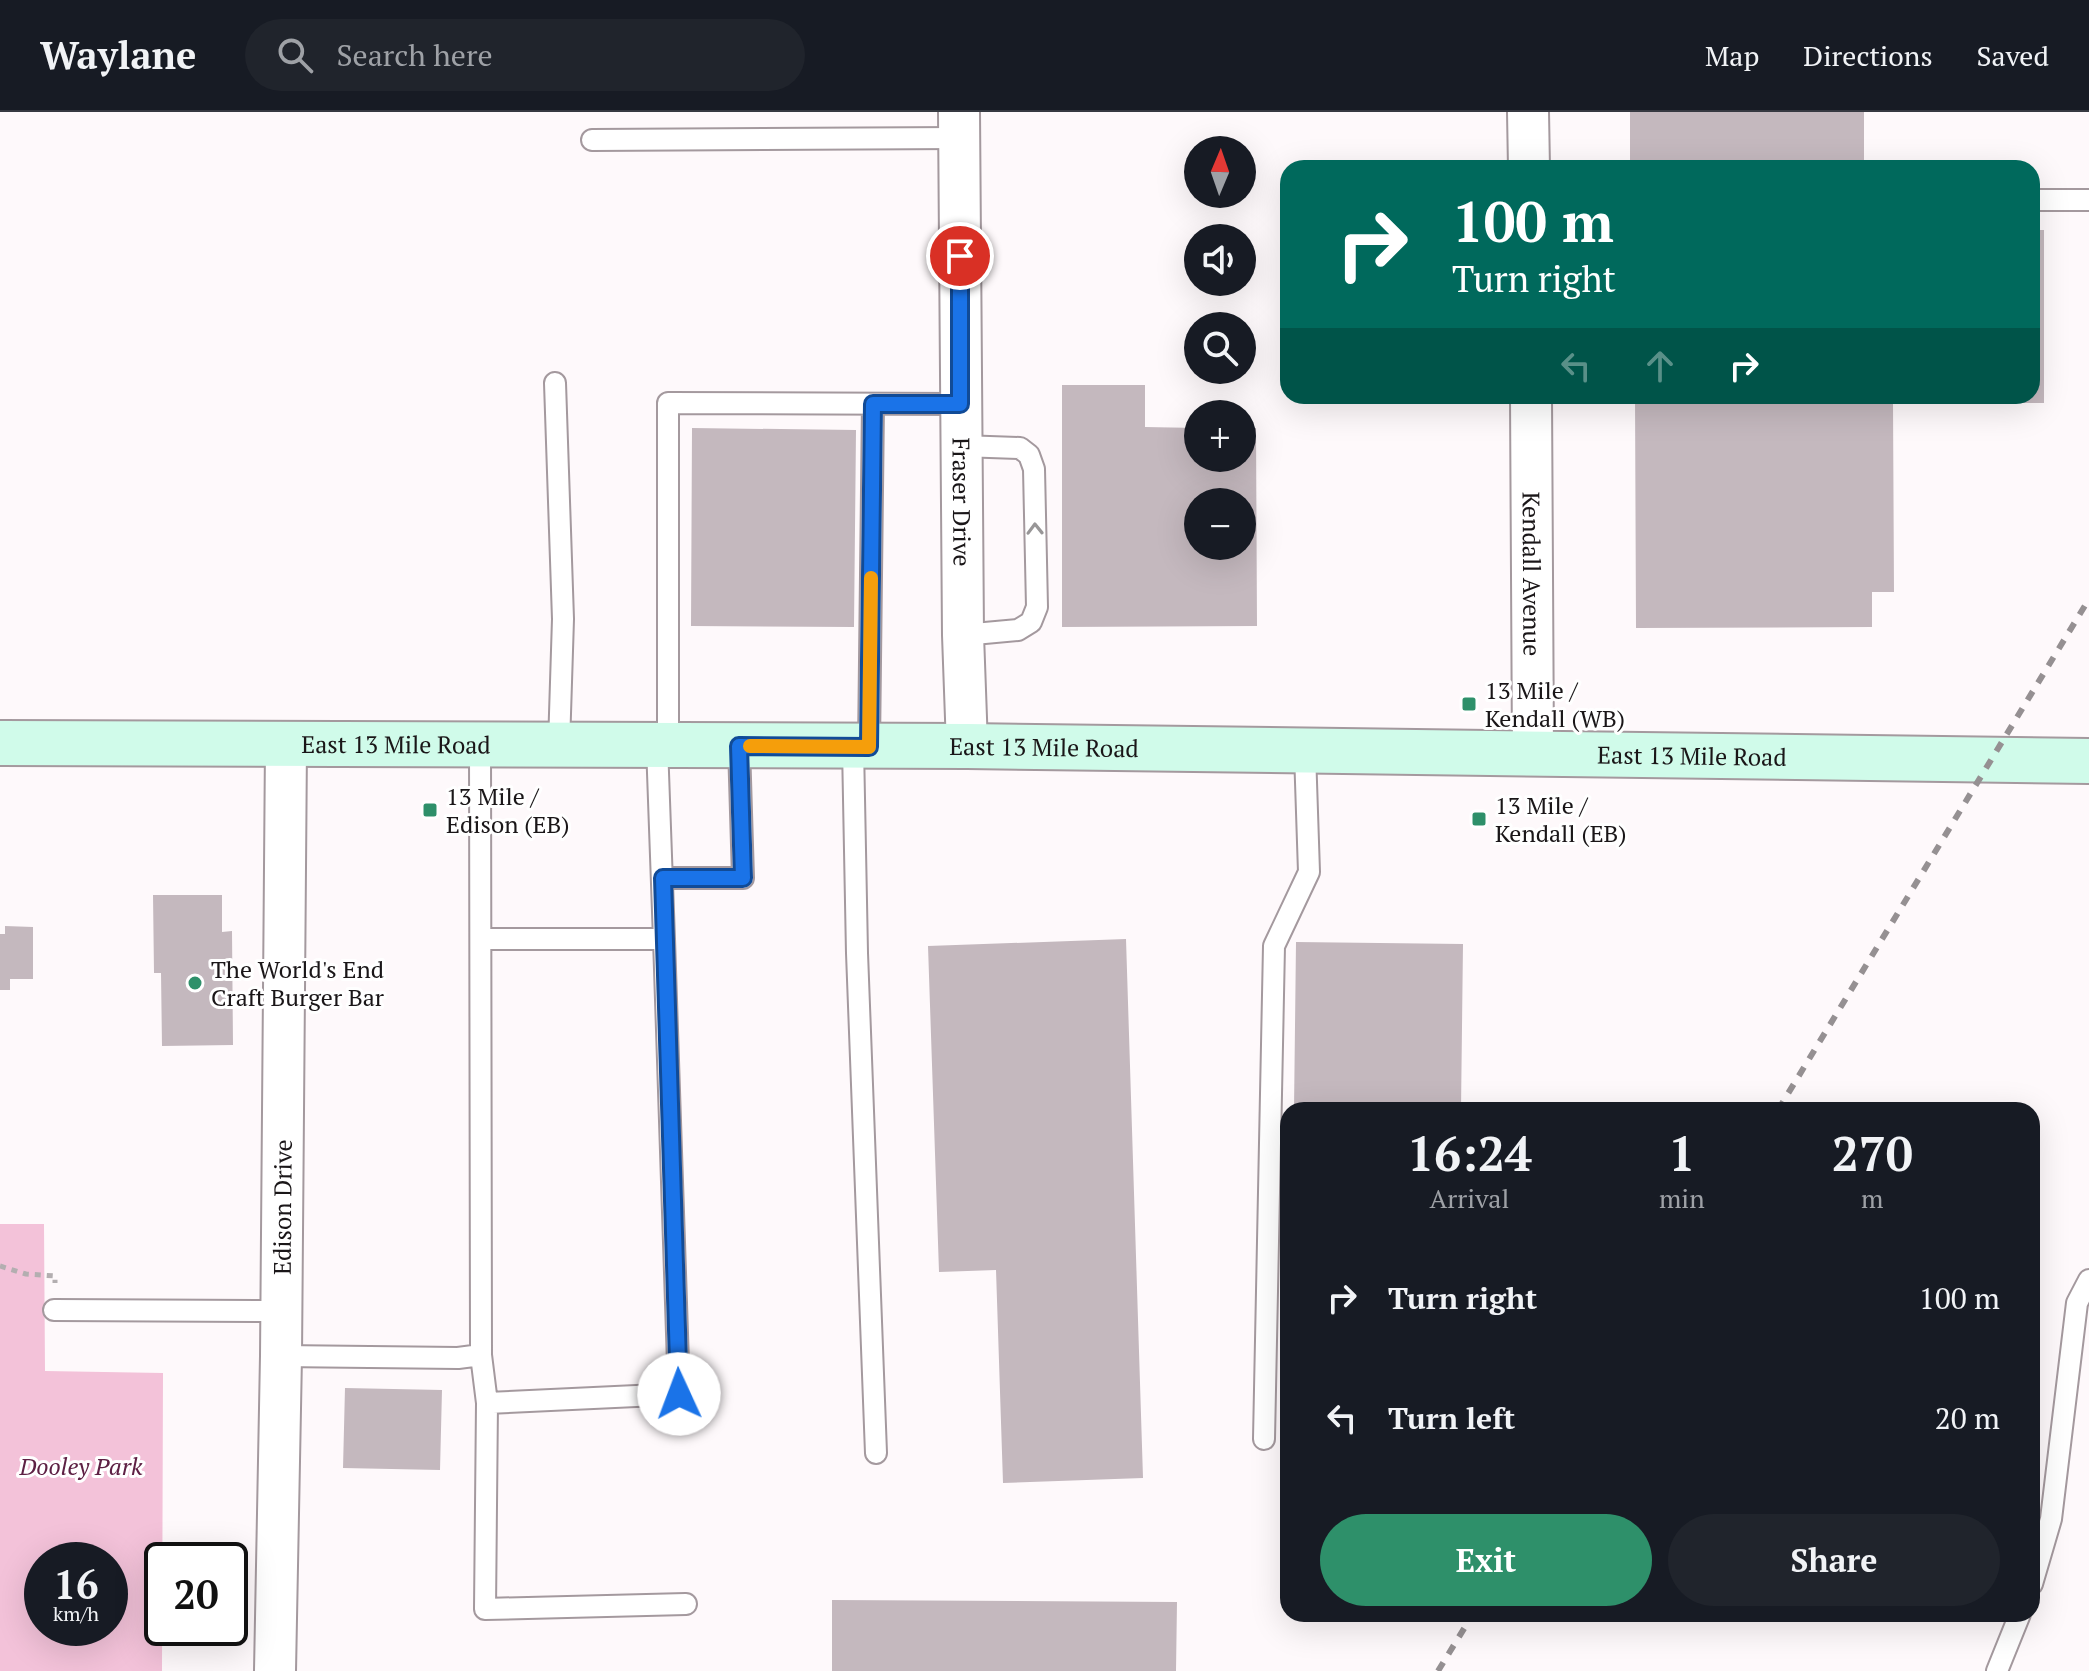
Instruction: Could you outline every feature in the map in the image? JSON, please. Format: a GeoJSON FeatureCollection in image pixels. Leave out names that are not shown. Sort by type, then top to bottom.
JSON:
{"type":"FeatureCollection","features":[{"type":"Feature","properties":{"kind":"main road","name":"East 13 Mile Road"},"geometry":{"type":"LineString","coordinates":[[0,743],[967,746],[2089,761]]}},
{"type":"Feature","properties":{"kind":"street"},"geometry":{"type":"LineString","coordinates":[[1528,112],[1529,160]]}},
{"type":"Feature","properties":{"kind":"street","name":"Fraser Drive"},"geometry":{"type":"LineString","coordinates":[[959,125],[960,404],[967,746]]}},
{"type":"Feature","properties":{"kind":"street","name":"Kendall Avenue"},"geometry":{"type":"LineString","coordinates":[[1531,404],[1533,754]]}},
{"type":"Feature","properties":{"kind":"street","name":"Edison Drive"},"geometry":{"type":"LineString","coordinates":[[275,1671],[286,745]]}},
{"type":"Feature","properties":{"kind":"lane"},"geometry":{"type":"LineString","coordinates":[[592,140],[959,125]]}},
{"type":"Feature","properties":{"kind":"lane"},"geometry":{"type":"LineString","coordinates":[[2040,200],[2089,200]]}},
{"type":"Feature","properties":{"kind":"lane"},"geometry":{"type":"LineString","coordinates":[[555,383],[563,619],[559,745]]}},
{"type":"Feature","properties":{"kind":"lane"},"geometry":{"type":"LineString","coordinates":[[487,1403],[679,1394],[663,878],[668,403],[960,404]]}},
{"type":"Feature","properties":{"kind":"lane"},"geometry":{"type":"LineString","coordinates":[[873,404],[857,953],[876,1453]]}},
{"type":"Feature","properties":{"kind":"lane"},"geometry":{"type":"LineString","coordinates":[[961,446],[1020,448],[1029,455],[1034,469],[1037,607],[1031,622],[1018,630],[963,635]]}},
{"type":"Feature","properties":{"kind":"lane"},"geometry":{"type":"LineString","coordinates":[[480,745],[481,1355],[487,1403],[485,1609],[686,1604]]}},
{"type":"Feature","properties":{"kind":"lane"},"geometry":{"type":"LineString","coordinates":[[663,878],[743,878],[739,746]]}},
{"type":"Feature","properties":{"kind":"lane"},"geometry":{"type":"LineString","coordinates":[[1264,1439],[1274,946],[1309,872],[1305,752]]}},
{"type":"Feature","properties":{"kind":"lane"},"geometry":{"type":"LineString","coordinates":[[481,939],[664,939]]}},
{"type":"Feature","properties":{"kind":"lane"},"geometry":{"type":"LineString","coordinates":[[2040,1557],[2051,1519],[2077,1303],[2089,1280]]}},
{"type":"Feature","properties":{"kind":"lane"},"geometry":{"type":"LineString","coordinates":[[54,1310],[281,1311]]}},
{"type":"Feature","properties":{"kind":"lane"},"geometry":{"type":"LineString","coordinates":[[281,1356],[458,1358],[481,1355]]}},
{"type":"Feature","properties":{"kind":"lane"},"geometry":{"type":"LineString","coordinates":[[1997,1671],[2017,1622]]}},
{"type":"Feature","properties":{"kind":"path"},"geometry":{"type":"LineString","coordinates":[[0,1266],[26,1274],[55,1276],[54,1310]]}},
{"type":"Feature","properties":{"kind":"green space","name":"Dooley Park"},"geometry":{"type":"Polygon","coordinates":[[[0,1224],[44,1224],[45,1371],[163,1373],[162,1542],[144,1542],[144,1646],[162,1646],[162,1671],[0,1671],[0,1224]]]}},
{"type":"Feature","properties":{"kind":"building"},"geometry":{"type":"Polygon","coordinates":[[[1630,112],[1864,112],[1864,160],[1630,160],[1630,112]]]}},
{"type":"Feature","properties":{"kind":"building"},"geometry":{"type":"Polygon","coordinates":[[[2040,230],[2044,230],[2044,403],[2040,403],[2040,230]]]}},
{"type":"Feature","properties":{"kind":"building"},"geometry":{"type":"Polygon","coordinates":[[[1062,385],[1145,385],[1145,427],[1184,428],[1184,472],[1256,472],[1256,428],[1257,626],[1062,627],[1062,385]]]}},
{"type":"Feature","properties":{"kind":"building"},"geometry":{"type":"Polygon","coordinates":[[[1635,404],[1893,404],[1894,592],[1872,592],[1872,627],[1636,628],[1635,404]]]}},
{"type":"Feature","properties":{"kind":"building"},"geometry":{"type":"Polygon","coordinates":[[[692,428],[856,430],[854,627],[691,626],[692,428]]]}},
{"type":"Feature","properties":{"kind":"building"},"geometry":{"type":"Polygon","coordinates":[[[153,895],[222,895],[222,932],[232,931],[233,1045],[162,1046],[161,973],[154,973],[153,895]]]}},
{"type":"Feature","properties":{"kind":"building"},"geometry":{"type":"Polygon","coordinates":[[[5,926],[33,927],[33,979],[10,979],[10,990],[0,990],[0,934],[5,934],[5,926]]]}},
{"type":"Feature","properties":{"kind":"building"},"geometry":{"type":"Polygon","coordinates":[[[1126,939],[1143,1478],[1003,1483],[996,1270],[939,1272],[928,946],[1126,939]]]}},
{"type":"Feature","properties":{"kind":"building"},"geometry":{"type":"Polygon","coordinates":[[[1296,942],[1463,944],[1461,1102],[1294,1102],[1296,942]]]}},
{"type":"Feature","properties":{"kind":"building"},"geometry":{"type":"Polygon","coordinates":[[[345,1388],[442,1390],[440,1470],[343,1468],[345,1388]]]}},
{"type":"Feature","properties":{"kind":"building"},"geometry":{"type":"Polygon","coordinates":[[[832,1600],[1177,1602],[1176,1671],[832,1671],[832,1600]]]}},
{"type":"Feature","properties":{"kind":"railway"},"geometry":{"type":"LineString","coordinates":[[1783,1102],[2089,599]]}},
{"type":"Feature","properties":{"kind":"railway"},"geometry":{"type":"LineString","coordinates":[[1438,1671],[1468,1622]]}},
{"type":"Feature","properties":{"kind":"slow traffic"},"geometry":{"type":"LineString","coordinates":[[750,746],[869,747],[871,578]]}},
{"type":"Feature","properties":{"kind":"place","name":"13 Mile / Kendall (WB)"},"geometry":{"type":"Point","coordinates":[1469,704]}},
{"type":"Feature","properties":{"kind":"place","name":"13 Mile / Edison (EB)"},"geometry":{"type":"Point","coordinates":[430,810]}},
{"type":"Feature","properties":{"kind":"place","name":"13 Mile / Kendall (EB)"},"geometry":{"type":"Point","coordinates":[1479,819]}},
{"type":"Feature","properties":{"kind":"place","name":"The World's End Craft Burger Bar"},"geometry":{"type":"Point","coordinates":[195,983]}},
{"type":"Feature","properties":{"kind":"route"},"geometry":{"type":"LineString","coordinates":[[679,1394],[663,878],[743,878],[739,746],[869,747],[873,404],[960,404],[960,256]]}}]}
